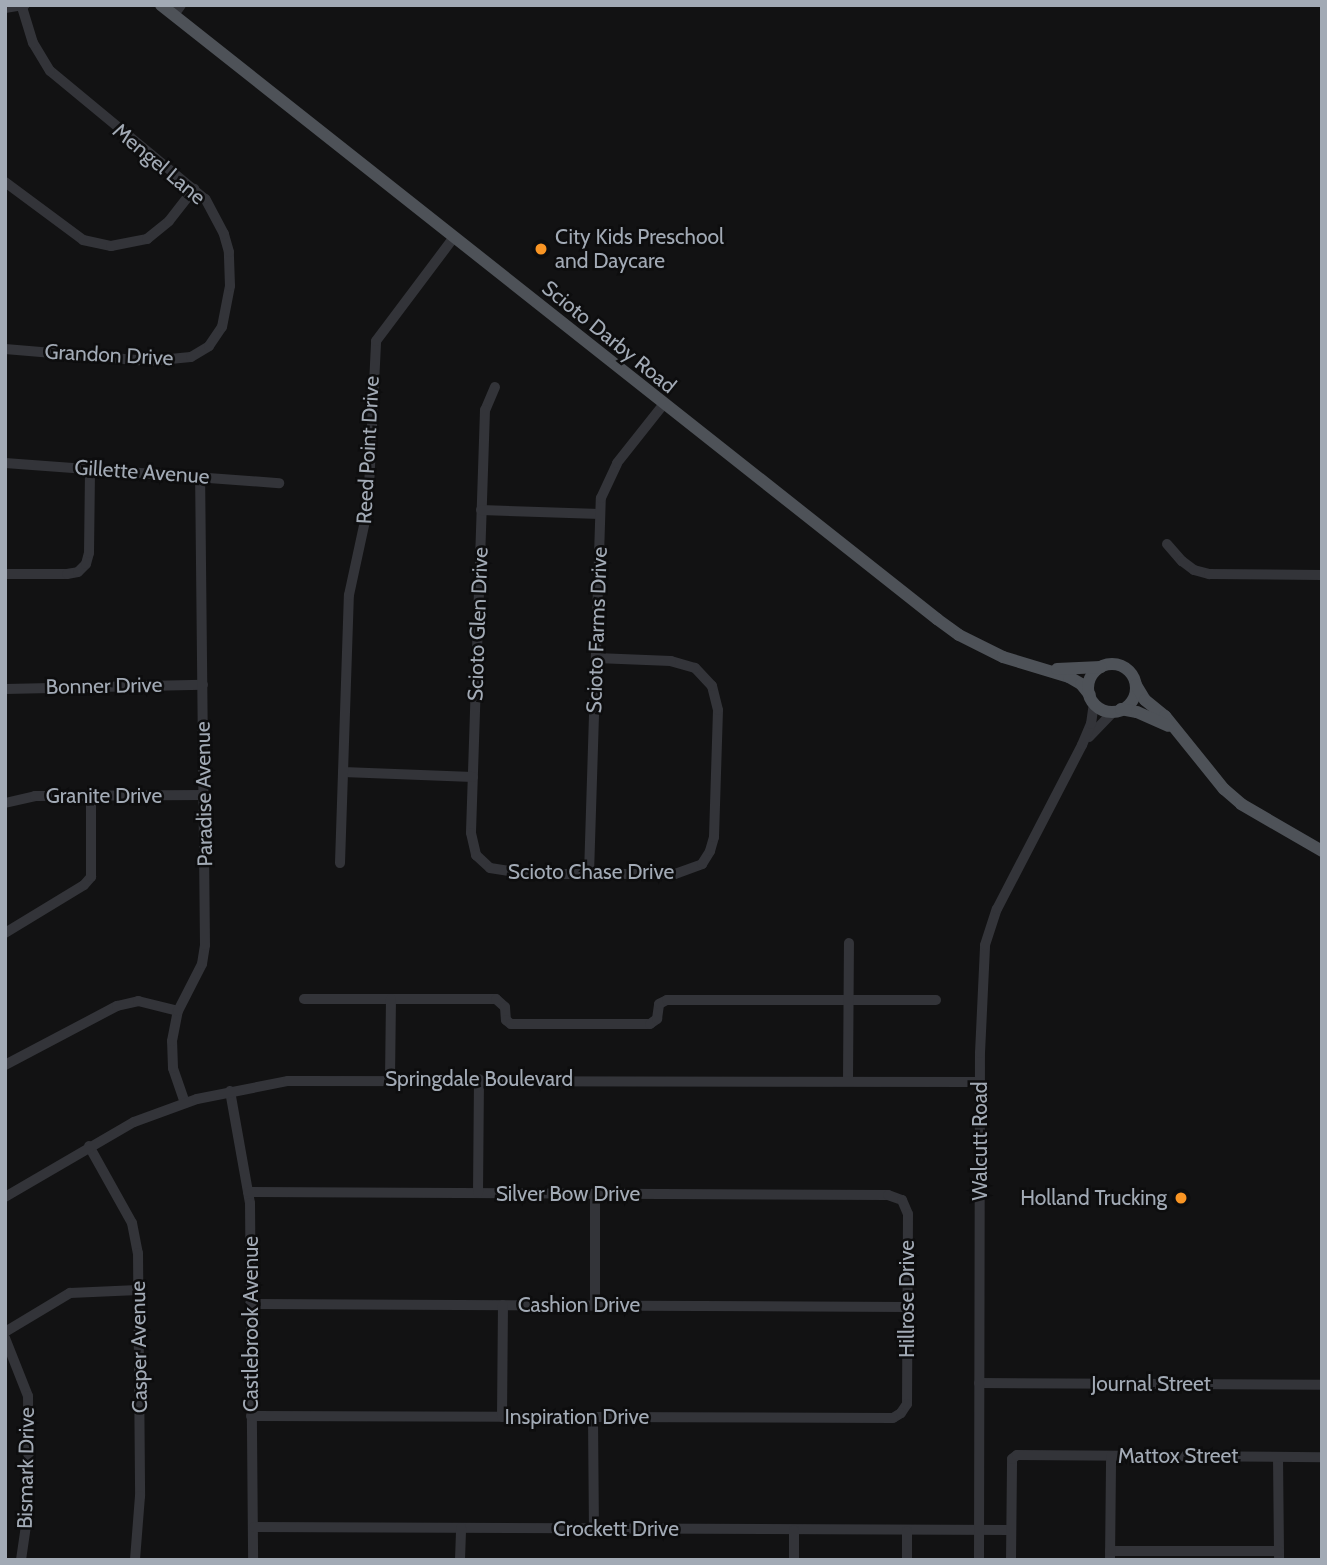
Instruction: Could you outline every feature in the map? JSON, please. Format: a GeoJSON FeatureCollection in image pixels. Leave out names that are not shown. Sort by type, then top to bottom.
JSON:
{"type":"FeatureCollection","features":[{"type":"Feature","properties":{"kind":"main road","name":"Scioto Darby Road"},"geometry":{"type":"LineString","coordinates":[[160,5],[178,10],[663,405],[960,635],[1003,656],[1049,670],[1081,684],[1092,699]]}},
{"type":"Feature","properties":{"kind":"main road"},"geometry":{"type":"LineString","coordinates":[[1175,729],[1138,712],[1100,708],[1092,699],[1090,679],[1101,667],[1108,664],[1124,667],[1145,700],[1165,716],[1224,789],[1241,804],[1322,851]]}},
{"type":"Feature","properties":{"kind":"main road","name":"Scioto Darby Road"},"geometry":{"type":"LineString","coordinates":[[1049,670],[1101,667]]}},
{"type":"Feature","properties":{"kind":"main road"},"geometry":{"type":"LineString","coordinates":[[1118,710],[1133,700],[1136,685]]}},
{"type":"Feature","properties":{"kind":"street"},"geometry":{"type":"LineString","coordinates":[[5,8],[24,6]]}},
{"type":"Feature","properties":{"kind":"street","name":"Mengel Lane"},"geometry":{"type":"LineString","coordinates":[[24,6],[33,44],[50,71],[194,189],[211,208],[224,234],[231,268],[227,315],[209,346]]}},
{"type":"Feature","properties":{"kind":"street"},"geometry":{"type":"LineString","coordinates":[[5,183],[83,240],[111,246],[147,239],[169,221],[194,189]]}},
{"type":"Feature","properties":{"kind":"street","name":"Reed Point Drive"},"geometry":{"type":"LineString","coordinates":[[340,863],[349,595],[368,507],[376,341],[454,237]]}},
{"type":"Feature","properties":{"kind":"street","name":"Grandon Drive"},"geometry":{"type":"LineString","coordinates":[[5,349],[167,361],[191,357],[209,346]]}},
{"type":"Feature","properties":{"kind":"street","name":"Scioto Glen Drive"},"geometry":{"type":"LineString","coordinates":[[481,861],[471,840],[485,410],[495,387]]}},
{"type":"Feature","properties":{"kind":"street","name":"Scioto Farms Drive"},"geometry":{"type":"LineString","coordinates":[[589,874],[601,498],[617,463],[663,405]]}},
{"type":"Feature","properties":{"kind":"street","name":"Gillette Avenue"},"geometry":{"type":"LineString","coordinates":[[5,463],[279,483]]}},
{"type":"Feature","properties":{"kind":"street"},"geometry":{"type":"LineString","coordinates":[[5,574],[78,572],[86,564],[89,553],[90,468]]}},
{"type":"Feature","properties":{"kind":"street","name":"Paradise Avenue"},"geometry":{"type":"LineString","coordinates":[[185,1103],[173,1068],[172,1041],[178,1011],[202,964],[205,946],[200,477]]}},
{"type":"Feature","properties":{"kind":"street"},"geometry":{"type":"LineString","coordinates":[[481,510],[600,514]]}},
{"type":"Feature","properties":{"kind":"street"},"geometry":{"type":"LineString","coordinates":[[1167,544],[1188,566],[1209,574],[1322,575]]}},
{"type":"Feature","properties":{"kind":"street","name":"Scioto Chase Drive"},"geometry":{"type":"LineString","coordinates":[[481,861],[500,872],[589,874],[675,874],[702,864],[713,837],[718,710],[712,686],[695,668],[671,661],[596,658]]}},
{"type":"Feature","properties":{"kind":"street","name":"Bonner Drive"},"geometry":{"type":"LineString","coordinates":[[5,689],[203,685]]}},
{"type":"Feature","properties":{"kind":"street","name":"Walcutt Road"},"geometry":{"type":"LineString","coordinates":[[979,1560],[980,1082],[985,945],[990,925],[1082,745],[1091,724],[1092,699]]}},
{"type":"Feature","properties":{"kind":"street","name":"Walcutt Road"},"geometry":{"type":"LineString","coordinates":[[1082,745],[1118,710]]}},
{"type":"Feature","properties":{"kind":"street"},"geometry":{"type":"LineString","coordinates":[[343,772],[473,777]]}},
{"type":"Feature","properties":{"kind":"street","name":"Granite Drive"},"geometry":{"type":"LineString","coordinates":[[5,803],[35,796],[204,795]]}},
{"type":"Feature","properties":{"kind":"street"},"geometry":{"type":"LineString","coordinates":[[5,933],[84,885],[91,877],[91,797]]}},
{"type":"Feature","properties":{"kind":"street"},"geometry":{"type":"LineString","coordinates":[[848,1080],[849,943]]}},
{"type":"Feature","properties":{"kind":"street"},"geometry":{"type":"LineString","coordinates":[[304,999],[496,999],[505,1007],[506,1020],[511,1024],[650,1024],[657,1019],[659,1004],[667,1000],[936,1000]]}},
{"type":"Feature","properties":{"kind":"street"},"geometry":{"type":"LineString","coordinates":[[390,1079],[391,999]]}},
{"type":"Feature","properties":{"kind":"street"},"geometry":{"type":"LineString","coordinates":[[5,1065],[117,1006],[138,1001],[178,1011]]}},
{"type":"Feature","properties":{"kind":"street"},"geometry":{"type":"LineString","coordinates":[[478,1193],[479,1079]]}},
{"type":"Feature","properties":{"kind":"street","name":"Springdale Boulevard"},"geometry":{"type":"LineString","coordinates":[[5,1197],[134,1122],[185,1103],[230,1091],[288,1081],[479,1079],[980,1082]]}},
{"type":"Feature","properties":{"kind":"street","name":"Castlebrook Avenue"},"geometry":{"type":"LineString","coordinates":[[230,1091],[248,1192],[253,1560]]}},
{"type":"Feature","properties":{"kind":"street","name":"Casper Avenue"},"geometry":{"type":"LineString","coordinates":[[89,1146],[132,1223],[138,1253],[140,1496],[135,1560]]}},
{"type":"Feature","properties":{"kind":"street","name":"Silver Bow Drive"},"geometry":{"type":"LineString","coordinates":[[248,1192],[888,1195]]}},
{"type":"Feature","properties":{"kind":"street"},"geometry":{"type":"LineString","coordinates":[[595,1194],[595,1305]]}},
{"type":"Feature","properties":{"kind":"street","name":"Hillrose Drive"},"geometry":{"type":"LineString","coordinates":[[888,1195],[896,1195],[906,1206],[907,1404],[901,1413]]}},
{"type":"Feature","properties":{"kind":"street"},"geometry":{"type":"LineString","coordinates":[[5,1332],[70,1293],[138,1290]]}},
{"type":"Feature","properties":{"kind":"street","name":"Cashion Drive"},"geometry":{"type":"LineString","coordinates":[[250,1304],[907,1307]]}},
{"type":"Feature","properties":{"kind":"street"},"geometry":{"type":"LineString","coordinates":[[502,1417],[503,1305]]}},
{"type":"Feature","properties":{"kind":"street","name":"Bismark Drive"},"geometry":{"type":"LineString","coordinates":[[5,1338],[28,1396],[29,1505],[21,1560]]}},
{"type":"Feature","properties":{"kind":"street","name":"Journal Street"},"geometry":{"type":"LineString","coordinates":[[979,1383],[1322,1385]]}},
{"type":"Feature","properties":{"kind":"street","name":"Inspiration Drive"},"geometry":{"type":"LineString","coordinates":[[251,1416],[893,1418],[901,1413]]}},
{"type":"Feature","properties":{"kind":"street"},"geometry":{"type":"LineString","coordinates":[[593,1418],[593,1529]]}},
{"type":"Feature","properties":{"kind":"street","name":"Mattox Street"},"geometry":{"type":"LineString","coordinates":[[1011,1530],[1012,1459],[1017,1455],[1322,1457]]}},
{"type":"Feature","properties":{"kind":"street"},"geometry":{"type":"LineString","coordinates":[[1111,1456],[1110,1555],[1279,1555],[1278,1457]]}},
{"type":"Feature","properties":{"kind":"street","name":"Crockett Drive"},"geometry":{"type":"LineString","coordinates":[[254,1527],[1011,1530]]}},
{"type":"Feature","properties":{"kind":"street"},"geometry":{"type":"LineString","coordinates":[[460,1560],[461,1528]]}},
{"type":"Feature","properties":{"kind":"street"},"geometry":{"type":"LineString","coordinates":[[794,1530],[794,1560]]}},
{"type":"Feature","properties":{"kind":"street"},"geometry":{"type":"LineString","coordinates":[[1011,1530],[1011,1560]]}},
{"type":"Feature","properties":{"kind":"street"},"geometry":{"type":"LineString","coordinates":[[907,1531],[907,1560]]}},
{"type":"Feature","properties":{"kind":"place","name":"City Kids Preschool and Daycare"},"geometry":{"type":"Point","coordinates":[541,249]}},
{"type":"Feature","properties":{"kind":"place","name":"Holland Trucking"},"geometry":{"type":"Point","coordinates":[1181,1198]}}]}
